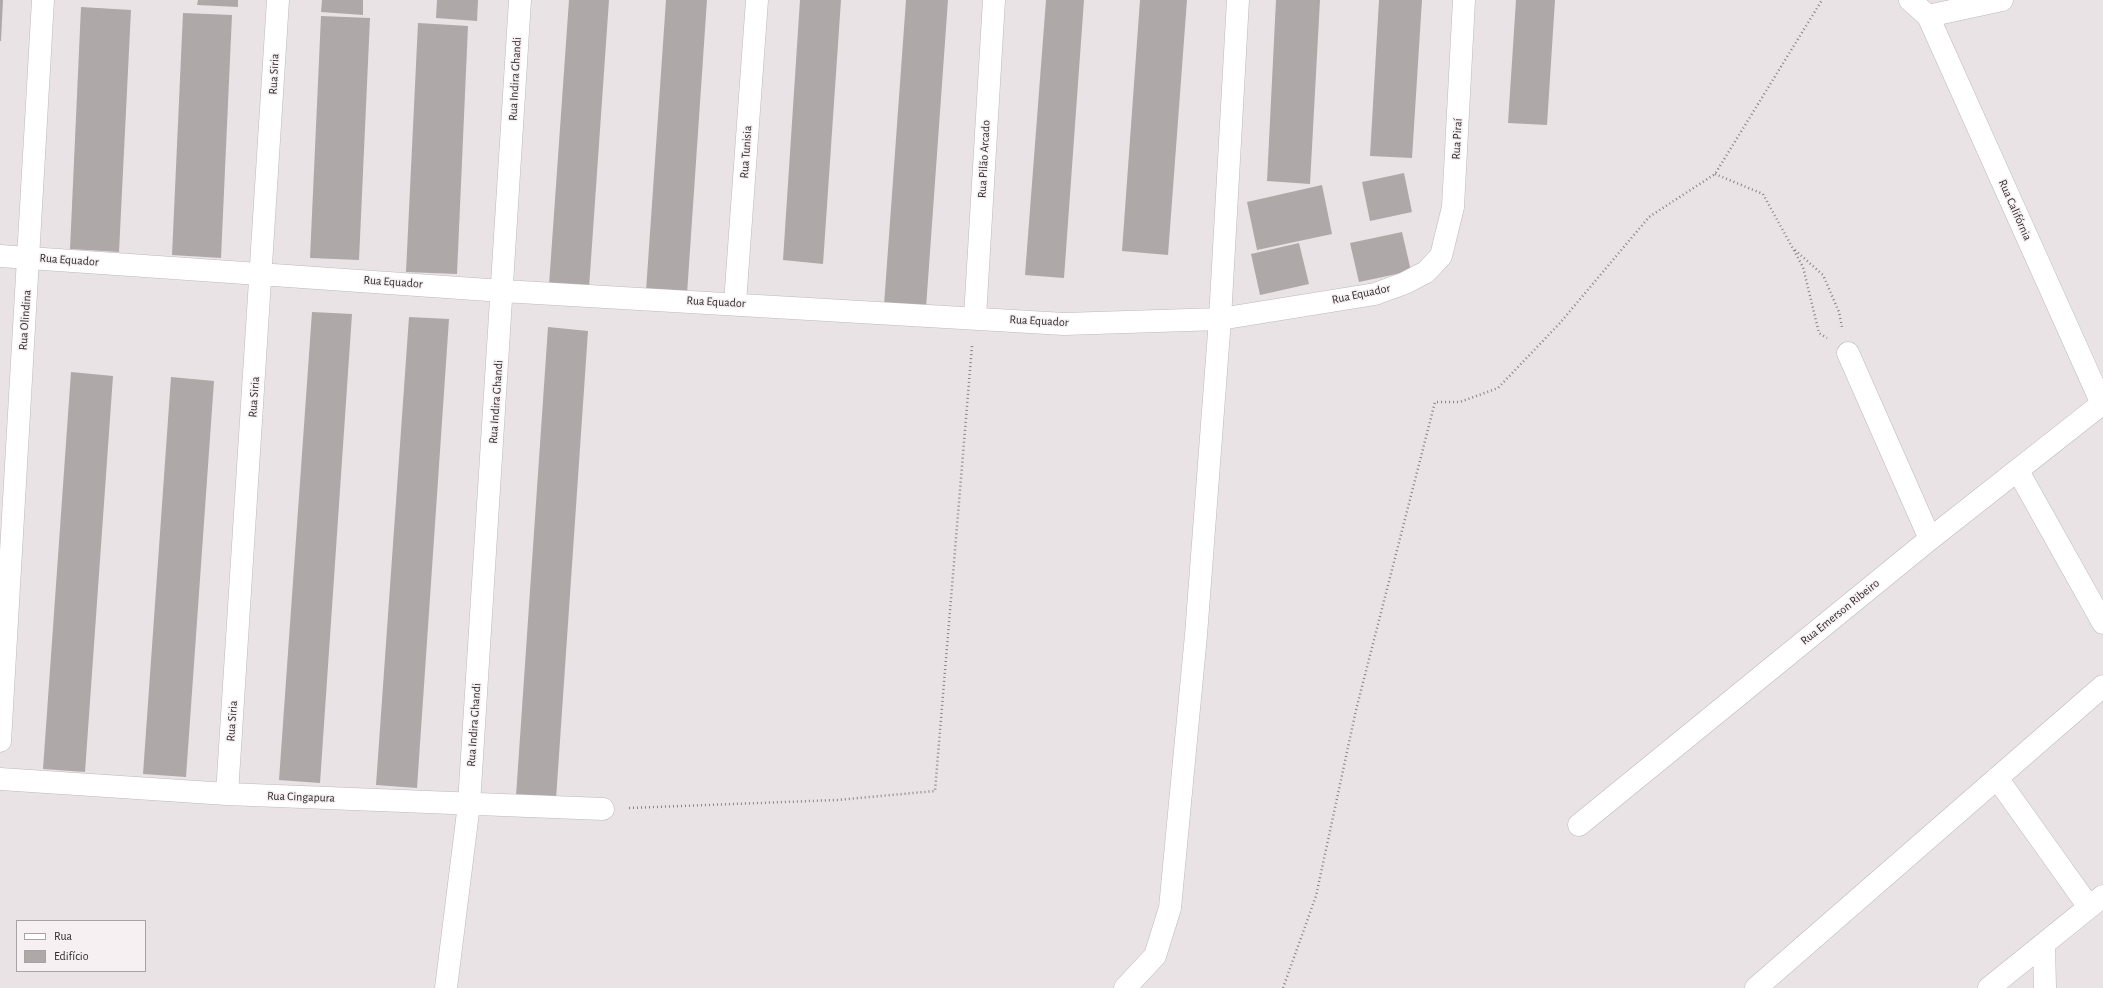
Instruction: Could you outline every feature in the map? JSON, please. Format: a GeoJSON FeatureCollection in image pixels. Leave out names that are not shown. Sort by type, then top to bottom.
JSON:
{"type":"FeatureCollection","features":[{"type":"Feature","properties":{"kind":"street","name":"Rua Olindina"},"geometry":{"type":"LineString","coordinates":[[0,741],[3,639],[29,258],[43,0]]}},
{"type":"Feature","properties":{"kind":"street","name":"Rua Siria"},"geometry":{"type":"LineString","coordinates":[[227,794],[262,273],[278,0]]}},
{"type":"Feature","properties":{"kind":"street","name":"Rua Indira Ghandi"},"geometry":{"type":"LineString","coordinates":[[446,988],[469,804],[503,291],[520,0]]}},
{"type":"Feature","properties":{"kind":"street","name":"Rua Tunisia"},"geometry":{"type":"LineString","coordinates":[[734,303],[757,0]]}},
{"type":"Feature","properties":{"kind":"street","name":"Rua Pilão Arcado"},"geometry":{"type":"LineString","coordinates":[[975,317],[994,0]]}},
{"type":"Feature","properties":{"kind":"street"},"geometry":{"type":"LineString","coordinates":[[1125,988],[1155,956],[1170,908],[1196,635],[1220,319],[1238,0]]}},
{"type":"Feature","properties":{"kind":"street","name":"Rua Piraí"},"geometry":{"type":"LineString","coordinates":[[1426,272],[1441,256],[1453,207],[1464,0]]}},
{"type":"Feature","properties":{"kind":"street"},"geometry":{"type":"LineString","coordinates":[[1910,0],[1928,16],[2002,0]]}},
{"type":"Feature","properties":{"kind":"street","name":"Rua Califórnia"},"geometry":{"type":"LineString","coordinates":[[1928,16],[2103,403]]}},
{"type":"Feature","properties":{"kind":"street","name":"Rua Equador"},"geometry":{"type":"LineString","coordinates":[[0,256],[262,273],[503,291],[975,317],[1064,324],[1220,319],[1375,294],[1405,283],[1426,272]]}},
{"type":"Feature","properties":{"kind":"street"},"geometry":{"type":"LineString","coordinates":[[1848,353],[1930,539]]}},
{"type":"Feature","properties":{"kind":"street","name":"Rua Emerson Ribeiro"},"geometry":{"type":"LineString","coordinates":[[1579,825],[1930,539],[2103,403]]}},
{"type":"Feature","properties":{"kind":"street"},"geometry":{"type":"LineString","coordinates":[[2018,471],[2103,623]]}},
{"type":"Feature","properties":{"kind":"street"},"geometry":{"type":"LineString","coordinates":[[1756,988],[2103,686]]}},
{"type":"Feature","properties":{"kind":"street"},"geometry":{"type":"LineString","coordinates":[[1989,988],[2096,902],[1997,778]]}},
{"type":"Feature","properties":{"kind":"street","name":"Rua Cingapura"},"geometry":{"type":"LineString","coordinates":[[0,779],[227,794],[603,809]]}},
{"type":"Feature","properties":{"kind":"street"},"geometry":{"type":"LineString","coordinates":[[2044,944],[2045,988]]}},
{"type":"Feature","properties":{"kind":"path"},"geometry":{"type":"LineString","coordinates":[[1283,988],[1316,896],[1356,710],[1435,402],[1460,402],[1498,388],[1560,323],[1649,217],[1715,174],[1822,0]]}},
{"type":"Feature","properties":{"kind":"path"},"geometry":{"type":"LineString","coordinates":[[1715,174],[1763,194],[1803,267],[1819,333],[1848,353]]}},
{"type":"Feature","properties":{"kind":"path"},"geometry":{"type":"LineString","coordinates":[[1793,248],[1823,275],[1838,312],[1848,353]]}},
{"type":"Feature","properties":{"kind":"path"},"geometry":{"type":"LineString","coordinates":[[603,809],[837,800],[935,791],[975,317]]}},
{"type":"Feature","properties":{"kind":"building"},"geometry":{"type":"Polygon","coordinates":[[[0,0],[3,0],[1,41],[0,41],[0,0]]]}},
{"type":"Feature","properties":{"kind":"building"},"geometry":{"type":"Polygon","coordinates":[[[198,0],[238,0],[238,7],[197,5],[198,0]]]}},
{"type":"Feature","properties":{"kind":"building"},"geometry":{"type":"Polygon","coordinates":[[[322,0],[363,0],[363,15],[321,12],[322,0]]]}},
{"type":"Feature","properties":{"kind":"building"},"geometry":{"type":"Polygon","coordinates":[[[437,0],[478,0],[477,21],[436,18],[437,0]]]}},
{"type":"Feature","properties":{"kind":"building"},"geometry":{"type":"Polygon","coordinates":[[[569,0],[609,0],[589,288],[549,285],[569,0]]]}},
{"type":"Feature","properties":{"kind":"building"},"geometry":{"type":"Polygon","coordinates":[[[666,0],[707,0],[687,294],[646,291],[666,0]]]}},
{"type":"Feature","properties":{"kind":"building"},"geometry":{"type":"Polygon","coordinates":[[[800,0],[841,0],[823,264],[783,260],[800,0]]]}},
{"type":"Feature","properties":{"kind":"building"},"geometry":{"type":"Polygon","coordinates":[[[906,0],[948,0],[926,308],[884,305],[906,0]]]}},
{"type":"Feature","properties":{"kind":"building"},"geometry":{"type":"Polygon","coordinates":[[[1046,0],[1084,0],[1064,278],[1025,275],[1046,0]]]}},
{"type":"Feature","properties":{"kind":"building"},"geometry":{"type":"Polygon","coordinates":[[[1140,0],[1187,0],[1168,255],[1122,251],[1140,0]]]}},
{"type":"Feature","properties":{"kind":"building"},"geometry":{"type":"Polygon","coordinates":[[[1276,0],[1320,0],[1310,184],[1267,181],[1276,0]]]}},
{"type":"Feature","properties":{"kind":"building"},"geometry":{"type":"Polygon","coordinates":[[[1379,0],[1422,0],[1412,158],[1370,156],[1379,0]]]}},
{"type":"Feature","properties":{"kind":"building"},"geometry":{"type":"Polygon","coordinates":[[[1516,0],[1555,0],[1547,125],[1508,123],[1516,0]]]}},
{"type":"Feature","properties":{"kind":"building"},"geometry":{"type":"Polygon","coordinates":[[[81,7],[131,10],[119,252],[70,249],[81,7]]]}},
{"type":"Feature","properties":{"kind":"building"},"geometry":{"type":"Polygon","coordinates":[[[183,13],[232,15],[221,258],[172,255],[183,13]]]}},
{"type":"Feature","properties":{"kind":"building"},"geometry":{"type":"Polygon","coordinates":[[[321,16],[370,18],[359,260],[310,258],[321,16]]]}},
{"type":"Feature","properties":{"kind":"building"},"geometry":{"type":"Polygon","coordinates":[[[418,23],[468,26],[457,274],[406,272],[418,23]]]}},
{"type":"Feature","properties":{"kind":"building"},"geometry":{"type":"Polygon","coordinates":[[[1404,173],[1412,212],[1370,221],[1362,182],[1404,173]]]}},
{"type":"Feature","properties":{"kind":"building"},"geometry":{"type":"Polygon","coordinates":[[[1322,185],[1332,234],[1257,250],[1247,202],[1322,185]]]}},
{"type":"Feature","properties":{"kind":"building"},"geometry":{"type":"Polygon","coordinates":[[[1402,232],[1411,271],[1359,282],[1350,243],[1402,232]]]}},
{"type":"Feature","properties":{"kind":"building"},"geometry":{"type":"Polygon","coordinates":[[[1299,243],[1309,284],[1260,295],[1251,254],[1299,243]]]}},
{"type":"Feature","properties":{"kind":"building"},"geometry":{"type":"Polygon","coordinates":[[[312,312],[352,314],[320,783],[279,780],[312,312]]]}},
{"type":"Feature","properties":{"kind":"building"},"geometry":{"type":"Polygon","coordinates":[[[409,317],[449,319],[417,788],[376,785],[409,317]]]}},
{"type":"Feature","properties":{"kind":"building"},"geometry":{"type":"Polygon","coordinates":[[[548,327],[588,331],[556,799],[516,796],[548,327]]]}},
{"type":"Feature","properties":{"kind":"building"},"geometry":{"type":"Polygon","coordinates":[[[71,372],[113,376],[85,772],[43,769],[71,372]]]}},
{"type":"Feature","properties":{"kind":"building"},"geometry":{"type":"Polygon","coordinates":[[[171,377],[214,381],[186,777],[143,774],[171,377]]]}}]}
